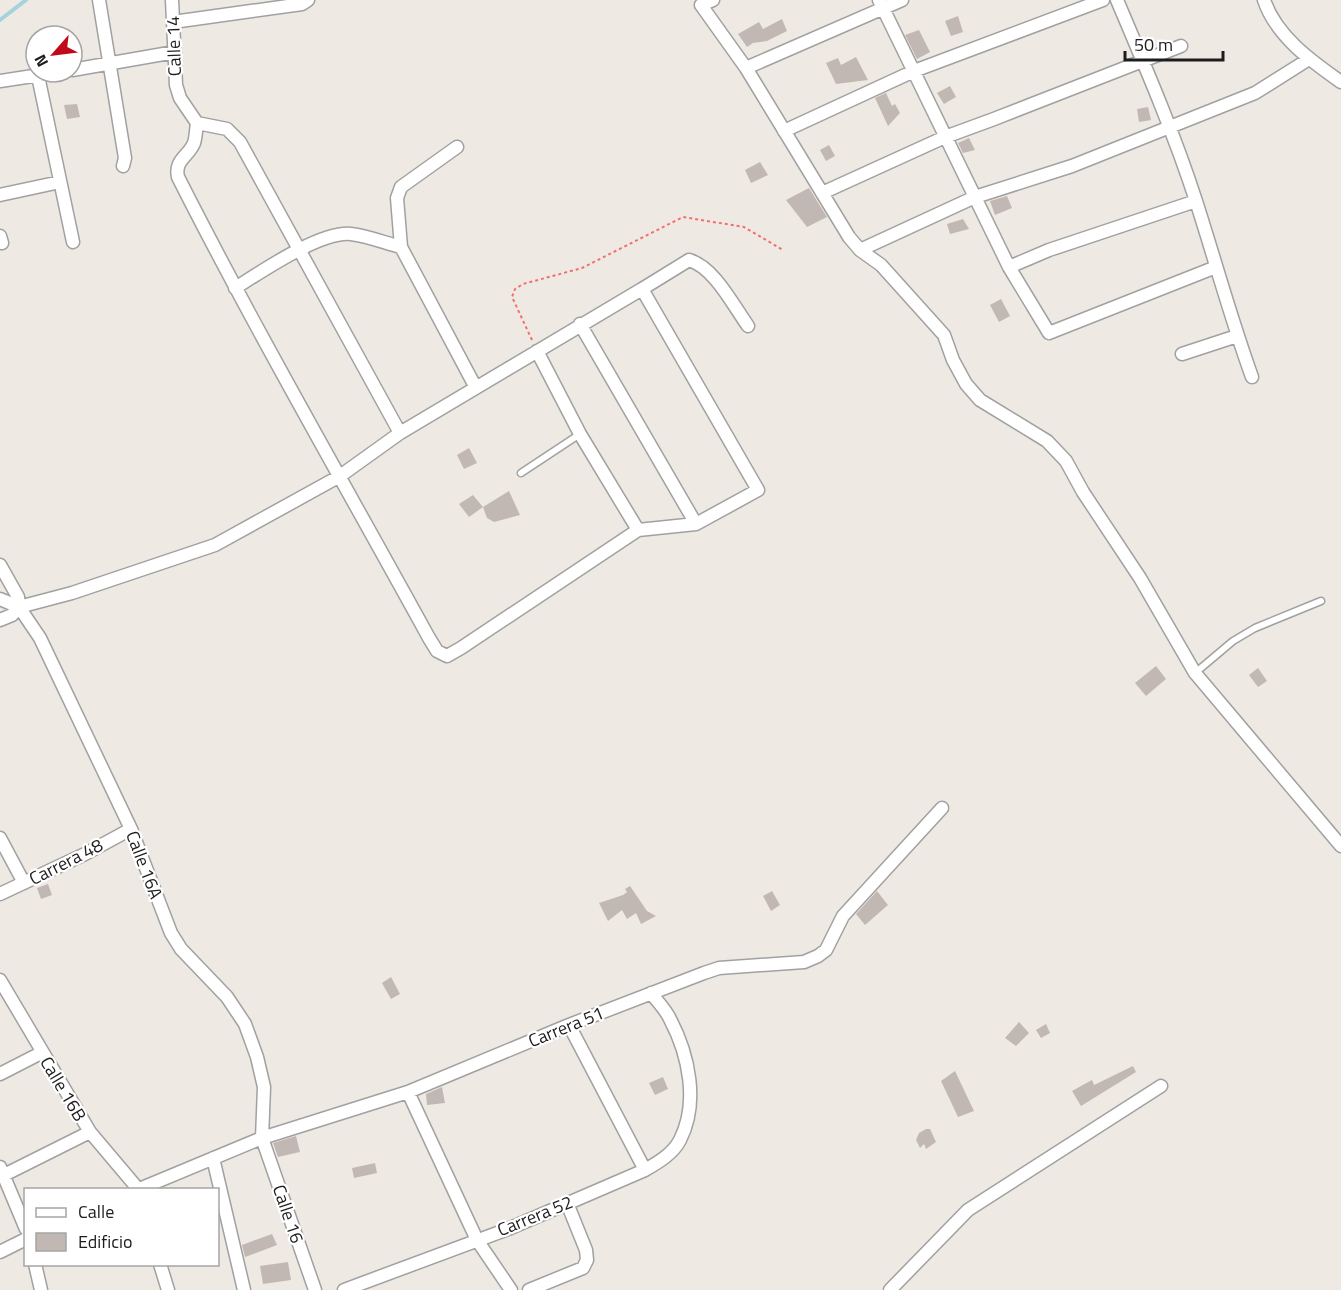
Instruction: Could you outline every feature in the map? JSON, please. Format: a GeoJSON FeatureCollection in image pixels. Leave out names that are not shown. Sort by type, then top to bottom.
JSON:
{"type":"FeatureCollection","features":[{"type":"Feature","properties":{"kind":"street"},"geometry":{"type":"LineString","coordinates":[[99,0],[125,158],[123,166]]}},
{"type":"Feature","properties":{"kind":"street","name":"Calle 14"},"geometry":{"type":"LineString","coordinates":[[172,0],[176,85],[180,99],[196,123]]}},
{"type":"Feature","properties":{"kind":"street"},"geometry":{"type":"LineString","coordinates":[[173,22],[245,6],[302,4],[308,0]]}},
{"type":"Feature","properties":{"kind":"street"},"geometry":{"type":"LineString","coordinates":[[713,0],[701,5],[746,68],[849,237],[861,250],[881,265],[944,335],[953,360],[966,384],[980,400],[1047,441],[1066,461],[1083,492],[1140,578],[1195,673],[1341,846]]}},
{"type":"Feature","properties":{"kind":"street"},"geometry":{"type":"LineString","coordinates":[[746,68],[881,4],[902,0]]}},
{"type":"Feature","properties":{"kind":"street"},"geometry":{"type":"LineString","coordinates":[[784,131],[914,71],[1103,0]]}},
{"type":"Feature","properties":{"kind":"street"},"geometry":{"type":"LineString","coordinates":[[1117,0],[1196,201],[1237,336],[1252,377]]}},
{"type":"Feature","properties":{"kind":"street"},"geometry":{"type":"LineString","coordinates":[[1264,0],[1266,8],[1282,32],[1309,59],[1341,82]]}},
{"type":"Feature","properties":{"kind":"street"},"geometry":{"type":"LineString","coordinates":[[881,4],[1008,267],[1049,333],[1216,267]]}},
{"type":"Feature","properties":{"kind":"street"},"geometry":{"type":"LineString","coordinates":[[822,193],[945,136],[1180,46]]}},
{"type":"Feature","properties":{"kind":"street"},"geometry":{"type":"LineString","coordinates":[[84,68],[175,52]]}},
{"type":"Feature","properties":{"kind":"street"},"geometry":{"type":"LineString","coordinates":[[861,250],[975,197],[1072,166],[1255,93],[1309,59]]}},
{"type":"Feature","properties":{"kind":"street"},"geometry":{"type":"LineString","coordinates":[[0,81],[24,78]]}},
{"type":"Feature","properties":{"kind":"street"},"geometry":{"type":"LineString","coordinates":[[40,84],[73,242]]}},
{"type":"Feature","properties":{"kind":"street"},"geometry":{"type":"LineString","coordinates":[[399,433],[240,142],[227,129],[196,123],[194,144],[177,169],[235,288],[429,638],[438,651],[447,656],[638,530],[696,524],[759,490],[642,289]]}},
{"type":"Feature","properties":{"kind":"street"},"geometry":{"type":"LineString","coordinates":[[457,147],[401,187],[397,198],[401,247],[476,388]]}},
{"type":"Feature","properties":{"kind":"street"},"geometry":{"type":"LineString","coordinates":[[0,195],[60,182]]}},
{"type":"Feature","properties":{"kind":"street"},"geometry":{"type":"LineString","coordinates":[[1008,267],[1050,250],[1196,201]]}},
{"type":"Feature","properties":{"kind":"street"},"geometry":{"type":"LineString","coordinates":[[235,288],[299,250],[335,236],[350,234],[401,247]]}},
{"type":"Feature","properties":{"kind":"street"},"geometry":{"type":"LineString","coordinates":[[0,620],[12,615],[19,607],[72,593],[214,545],[340,476],[399,433],[689,260],[700,263],[711,273],[747,326]]}},
{"type":"Feature","properties":{"kind":"street"},"geometry":{"type":"LineString","coordinates":[[580,324],[696,524]]}},
{"type":"Feature","properties":{"kind":"street"},"geometry":{"type":"LineString","coordinates":[[1182,354],[1237,336]]}},
{"type":"Feature","properties":{"kind":"street"},"geometry":{"type":"LineString","coordinates":[[537,351],[580,434],[638,530]]}},
{"type":"Feature","properties":{"kind":"street"},"geometry":{"type":"LineString","coordinates":[[0,565],[18,597],[19,607]]}},
{"type":"Feature","properties":{"kind":"street"},"geometry":{"type":"LineString","coordinates":[[0,599],[19,607]]}},
{"type":"Feature","properties":{"kind":"street","name":"Calle 16A"},"geometry":{"type":"LineString","coordinates":[[19,607],[40,638],[131,829],[171,933],[181,949],[227,997],[245,1024],[257,1057],[264,1087],[262,1138]]}},
{"type":"Feature","properties":{"kind":"street","name":"Carrera 51"},"geometry":{"type":"LineString","coordinates":[[140,1188],[262,1138],[408,1092],[569,1025],[719,968],[804,962],[818,956],[826,950],[843,916],[942,808]]}},
{"type":"Feature","properties":{"kind":"street","name":"Carrera 48"},"geometry":{"type":"LineString","coordinates":[[0,894],[131,829]]}},
{"type":"Feature","properties":{"kind":"street"},"geometry":{"type":"LineString","coordinates":[[0,838],[24,883]]}},
{"type":"Feature","properties":{"kind":"street","name":"Calle 16B"},"geometry":{"type":"LineString","coordinates":[[0,980],[41,1053],[90,1132],[137,1188]]}},
{"type":"Feature","properties":{"kind":"street","name":"Carrera 52"},"geometry":{"type":"LineString","coordinates":[[344,1290],[567,1203],[645,1170],[664,1158],[680,1142],[691,1102],[686,1060],[670,1019],[651,993]]}},
{"type":"Feature","properties":{"kind":"street"},"geometry":{"type":"LineString","coordinates":[[569,1025],[645,1170]]}},
{"type":"Feature","properties":{"kind":"street"},"geometry":{"type":"LineString","coordinates":[[0,1074],[41,1053]]}},
{"type":"Feature","properties":{"kind":"street"},"geometry":{"type":"LineString","coordinates":[[890,1290],[968,1210],[1161,1086]]}},
{"type":"Feature","properties":{"kind":"street"},"geometry":{"type":"LineString","coordinates":[[408,1092],[477,1240],[511,1290]]}},
{"type":"Feature","properties":{"kind":"street"},"geometry":{"type":"LineString","coordinates":[[24,1224],[2,1171],[90,1132]]}},
{"type":"Feature","properties":{"kind":"street","name":"Calle 16"},"geometry":{"type":"LineString","coordinates":[[262,1138],[315,1290]]}},
{"type":"Feature","properties":{"kind":"street"},"geometry":{"type":"LineString","coordinates":[[213,1158],[244,1290]]}},
{"type":"Feature","properties":{"kind":"street"},"geometry":{"type":"LineString","coordinates":[[529,1290],[583,1268],[587,1260],[586,1250],[567,1203]]}},
{"type":"Feature","properties":{"kind":"street"},"geometry":{"type":"LineString","coordinates":[[0,1252],[24,1240]]}},
{"type":"Feature","properties":{"kind":"street"},"geometry":{"type":"LineString","coordinates":[[35,1266],[40,1290]]}},
{"type":"Feature","properties":{"kind":"street"},"geometry":{"type":"LineString","coordinates":[[161,1266],[168,1290]]}},
{"type":"Feature","properties":{"kind":"lane"},"geometry":{"type":"LineString","coordinates":[[521,473],[580,434]]}},
{"type":"Feature","properties":{"kind":"lane"},"geometry":{"type":"LineString","coordinates":[[1195,673],[1233,641],[1255,628],[1321,601]]}},
{"type":"Feature","properties":{"kind":"path"},"geometry":{"type":"LineString","coordinates":[[537,351],[512,297],[514,289],[523,284],[582,268],[683,217],[744,227],[783,250]]}},
{"type":"Feature","properties":{"kind":"building"},"geometry":{"type":"Polygon","coordinates":[[[958,16],[963,32],[951,36],[945,21],[958,16]]]}},
{"type":"Feature","properties":{"kind":"building"},"geometry":{"type":"Polygon","coordinates":[[[782,19],[787,31],[767,41],[753,43],[747,47],[738,34],[759,22],[763,29],[782,19]]]}},
{"type":"Feature","properties":{"kind":"building"},"geometry":{"type":"Polygon","coordinates":[[[919,30],[930,52],[917,59],[905,35],[919,30]]]}},
{"type":"Feature","properties":{"kind":"building"},"geometry":{"type":"Polygon","coordinates":[[[856,57],[868,80],[836,84],[826,63],[838,58],[841,65],[856,57]]]}},
{"type":"Feature","properties":{"kind":"building"},"geometry":{"type":"Polygon","coordinates":[[[950,86],[956,97],[944,104],[937,93],[950,86]]]}},
{"type":"Feature","properties":{"kind":"building"},"geometry":{"type":"Polygon","coordinates":[[[886,93],[892,106],[895,104],[900,113],[888,126],[875,98],[886,93]]]}},
{"type":"Feature","properties":{"kind":"building"},"geometry":{"type":"Polygon","coordinates":[[[77,104],[80,117],[67,119],[64,105],[77,104]]]}},
{"type":"Feature","properties":{"kind":"building"},"geometry":{"type":"Polygon","coordinates":[[[1148,107],[1151,120],[1139,122],[1137,109],[1148,107]]]}},
{"type":"Feature","properties":{"kind":"building"},"geometry":{"type":"Polygon","coordinates":[[[969,138],[975,150],[963,153],[958,143],[969,138]]]}},
{"type":"Feature","properties":{"kind":"building"},"geometry":{"type":"Polygon","coordinates":[[[829,145],[835,156],[826,161],[820,150],[829,145]]]}},
{"type":"Feature","properties":{"kind":"building"},"geometry":{"type":"Polygon","coordinates":[[[760,162],[768,175],[751,183],[745,170],[760,162]]]}},
{"type":"Feature","properties":{"kind":"building"},"geometry":{"type":"Polygon","coordinates":[[[809,188],[827,217],[807,227],[786,200],[809,188]]]}},
{"type":"Feature","properties":{"kind":"building"},"geometry":{"type":"Polygon","coordinates":[[[1007,196],[1012,208],[995,215],[990,201],[1007,196]]]}},
{"type":"Feature","properties":{"kind":"building"},"geometry":{"type":"Polygon","coordinates":[[[963,219],[969,229],[950,234],[947,224],[963,219]]]}},
{"type":"Feature","properties":{"kind":"building"},"geometry":{"type":"Polygon","coordinates":[[[1001,299],[1010,316],[999,322],[990,305],[1001,299]]]}},
{"type":"Feature","properties":{"kind":"building"},"geometry":{"type":"Polygon","coordinates":[[[469,448],[477,463],[464,469],[457,455],[469,448]]]}},
{"type":"Feature","properties":{"kind":"building"},"geometry":{"type":"Polygon","coordinates":[[[509,491],[520,515],[494,522],[487,518],[483,507],[509,491]]]}},
{"type":"Feature","properties":{"kind":"building"},"geometry":{"type":"Polygon","coordinates":[[[473,495],[483,507],[469,517],[459,504],[473,495]]]}},
{"type":"Feature","properties":{"kind":"building"},"geometry":{"type":"Polygon","coordinates":[[[1156,666],[1166,679],[1146,696],[1135,683],[1156,666]]]}},
{"type":"Feature","properties":{"kind":"building"},"geometry":{"type":"Polygon","coordinates":[[[1258,668],[1267,681],[1258,687],[1249,675],[1258,668]]]}},
{"type":"Feature","properties":{"kind":"building"},"geometry":{"type":"Polygon","coordinates":[[[48,884],[52,895],[41,899],[37,888],[48,884]]]}},
{"type":"Feature","properties":{"kind":"building"},"geometry":{"type":"Polygon","coordinates":[[[630,886],[647,911],[656,916],[641,924],[636,913],[627,919],[622,910],[608,921],[599,903],[623,895],[627,892],[625,889],[630,886]]]}},
{"type":"Feature","properties":{"kind":"building"},"geometry":{"type":"Polygon","coordinates":[[[772,891],[780,905],[771,911],[763,896],[772,891]]]}},
{"type":"Feature","properties":{"kind":"building"},"geometry":{"type":"Polygon","coordinates":[[[877,891],[888,905],[865,925],[856,914],[877,891]]]}},
{"type":"Feature","properties":{"kind":"building"},"geometry":{"type":"Polygon","coordinates":[[[391,977],[400,994],[391,999],[382,983],[391,977]]]}},
{"type":"Feature","properties":{"kind":"building"},"geometry":{"type":"Polygon","coordinates":[[[1019,1022],[1029,1033],[1016,1046],[1005,1038],[1019,1022]]]}},
{"type":"Feature","properties":{"kind":"building"},"geometry":{"type":"Polygon","coordinates":[[[1046,1024],[1050,1033],[1041,1038],[1036,1030],[1046,1024]]]}},
{"type":"Feature","properties":{"kind":"building"},"geometry":{"type":"Polygon","coordinates":[[[1133,1066],[1136,1072],[1081,1106],[1072,1091],[1092,1080],[1094,1085],[1133,1066]]]}},
{"type":"Feature","properties":{"kind":"building"},"geometry":{"type":"Polygon","coordinates":[[[955,1071],[974,1111],[958,1117],[941,1081],[955,1071]]]}},
{"type":"Feature","properties":{"kind":"building"},"geometry":{"type":"Polygon","coordinates":[[[663,1077],[668,1089],[655,1095],[649,1083],[663,1077]]]}},
{"type":"Feature","properties":{"kind":"building"},"geometry":{"type":"Polygon","coordinates":[[[442,1087],[445,1103],[427,1105],[426,1094],[442,1087]]]}},
{"type":"Feature","properties":{"kind":"building"},"geometry":{"type":"Polygon","coordinates":[[[930,1129],[936,1142],[926,1149],[924,1144],[920,1148],[916,1140],[919,1133],[930,1129]]]}},
{"type":"Feature","properties":{"kind":"building"},"geometry":{"type":"Polygon","coordinates":[[[296,1136],[300,1152],[278,1157],[273,1143],[296,1136]]]}},
{"type":"Feature","properties":{"kind":"building"},"geometry":{"type":"Polygon","coordinates":[[[375,1163],[377,1173],[354,1178],[352,1168],[375,1163]]]}},
{"type":"Feature","properties":{"kind":"building"},"geometry":{"type":"Polygon","coordinates":[[[272,1234],[277,1245],[245,1257],[242,1245],[272,1234]]]}},
{"type":"Feature","properties":{"kind":"building"},"geometry":{"type":"Polygon","coordinates":[[[288,1262],[291,1280],[263,1284],[260,1266],[288,1262]]]}},
{"type":"Feature","properties":{"kind":"waterway"},"geometry":{"type":"LineString","coordinates":[[0,20],[26,0]]}}]}
